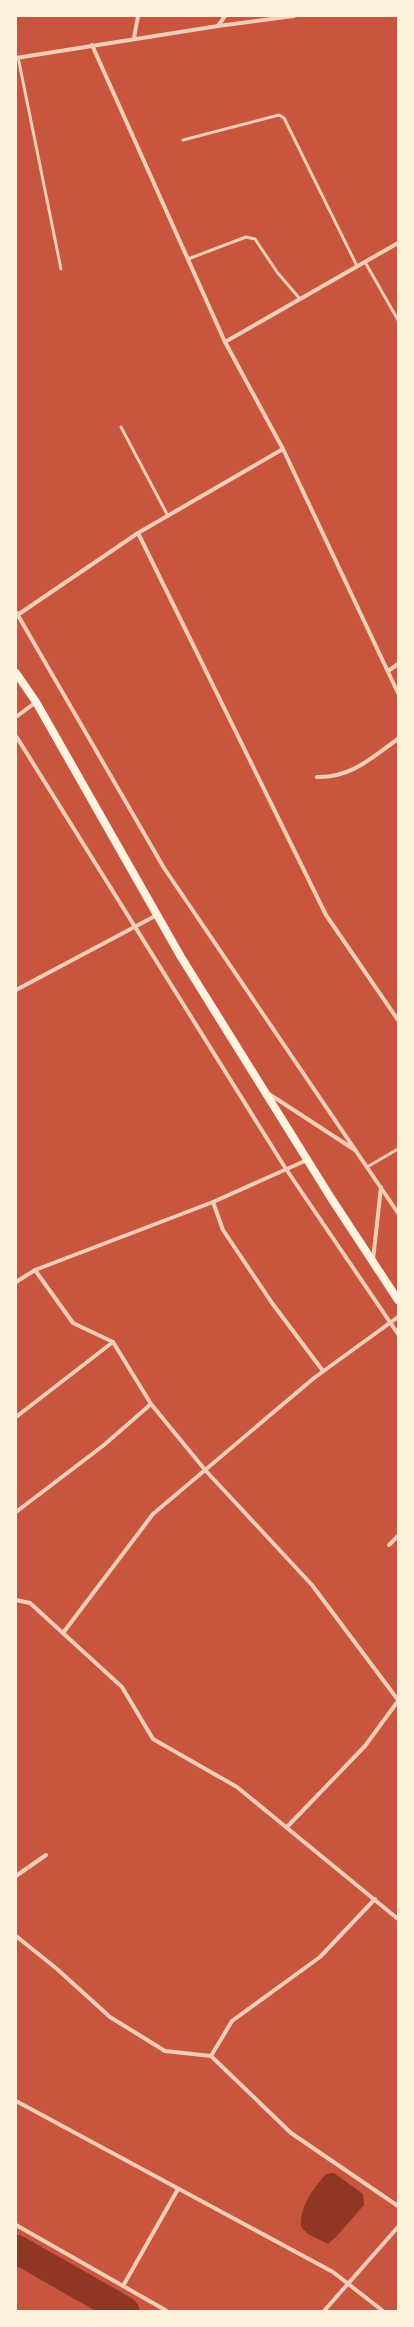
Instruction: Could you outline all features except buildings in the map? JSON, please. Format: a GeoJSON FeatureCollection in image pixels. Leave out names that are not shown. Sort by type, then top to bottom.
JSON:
{"type":"FeatureCollection","features":[{"type":"Feature","properties":{"kind":"main road"},"geometry":{"type":"LineString","coordinates":[[16,673],[36,702],[157,915],[264,1091],[398,1300]]}},
{"type":"Feature","properties":{"kind":"street"},"geometry":{"type":"LineString","coordinates":[[134,38],[138,16]]}},
{"type":"Feature","properties":{"kind":"street"},"geometry":{"type":"LineString","coordinates":[[218,26],[225,16]]}},
{"type":"Feature","properties":{"kind":"street"},"geometry":{"type":"LineString","coordinates":[[17,58],[134,38],[294,16]]}},
{"type":"Feature","properties":{"kind":"street"},"geometry":{"type":"LineString","coordinates":[[92,45],[225,342],[283,449],[398,693]]}},
{"type":"Feature","properties":{"kind":"street"},"geometry":{"type":"LineString","coordinates":[[225,342],[398,243]]}},
{"type":"Feature","properties":{"kind":"street"},"geometry":{"type":"LineString","coordinates":[[283,449],[138,533],[17,614],[164,868],[398,1213]]}},
{"type":"Feature","properties":{"kind":"street"},"geometry":{"type":"LineString","coordinates":[[138,533],[326,915],[398,1020]]}},
{"type":"Feature","properties":{"kind":"street"},"geometry":{"type":"LineString","coordinates":[[388,672],[398,664]]}},
{"type":"Feature","properties":{"kind":"street"},"geometry":{"type":"LineString","coordinates":[[16,717],[36,702]]}},
{"type":"Feature","properties":{"kind":"street"},"geometry":{"type":"LineString","coordinates":[[16,736],[286,1169],[398,1334]]}},
{"type":"Feature","properties":{"kind":"street"},"geometry":{"type":"LineString","coordinates":[[317,777],[333,778],[350,772],[398,739]]}},
{"type":"Feature","properties":{"kind":"street"},"geometry":{"type":"LineString","coordinates":[[16,990],[157,915]]}},
{"type":"Feature","properties":{"kind":"street"},"geometry":{"type":"LineString","coordinates":[[264,1091],[357,1152]]}},
{"type":"Feature","properties":{"kind":"street"},"geometry":{"type":"LineString","coordinates":[[16,1282],[35,1270],[213,1202],[307,1160]]}},
{"type":"Feature","properties":{"kind":"street"},"geometry":{"type":"LineString","coordinates":[[372,1261],[381,1187]]}},
{"type":"Feature","properties":{"kind":"street"},"geometry":{"type":"LineString","coordinates":[[213,1202],[223,1230],[272,1303],[324,1371]]}},
{"type":"Feature","properties":{"kind":"street"},"geometry":{"type":"LineString","coordinates":[[35,1270],[73,1323],[113,1342],[152,1404],[206,1471],[312,1584],[398,1701],[365,1746],[287,1827]]}},
{"type":"Feature","properties":{"kind":"street"},"geometry":{"type":"LineString","coordinates":[[63,1633],[153,1514],[324,1371],[398,1317]]}},
{"type":"Feature","properties":{"kind":"street"},"geometry":{"type":"LineString","coordinates":[[16,1417],[113,1342]]}},
{"type":"Feature","properties":{"kind":"street"},"geometry":{"type":"LineString","coordinates":[[16,1512],[104,1444],[152,1404]]}},
{"type":"Feature","properties":{"kind":"street"},"geometry":{"type":"LineString","coordinates":[[389,1545],[398,1536]]}},
{"type":"Feature","properties":{"kind":"street"},"geometry":{"type":"LineString","coordinates":[[16,1600],[30,1603],[122,1687],[153,1739],[237,1787],[398,1918]]}},
{"type":"Feature","properties":{"kind":"street"},"geometry":{"type":"LineString","coordinates":[[16,1876],[46,1855]]}},
{"type":"Feature","properties":{"kind":"street"},"geometry":{"type":"LineString","coordinates":[[211,2056],[232,2020],[320,1957],[375,1899]]}},
{"type":"Feature","properties":{"kind":"street"},"geometry":{"type":"LineString","coordinates":[[16,1936],[57,1969],[110,2017],[165,2051],[211,2056],[291,2133],[398,2206]]}},
{"type":"Feature","properties":{"kind":"street"},"geometry":{"type":"LineString","coordinates":[[16,2101],[333,2272],[383,2311]]}},
{"type":"Feature","properties":{"kind":"street"},"geometry":{"type":"LineString","coordinates":[[123,2286],[178,2189]]}},
{"type":"Feature","properties":{"kind":"street"},"geometry":{"type":"LineString","coordinates":[[16,2225],[167,2311]]}},
{"type":"Feature","properties":{"kind":"street"},"geometry":{"type":"LineString","coordinates":[[324,2311],[347,2283],[398,2227]]}},
{"type":"Feature","properties":{"kind":"lane"},"geometry":{"type":"LineString","coordinates":[[17,58],[61,269]]}},
{"type":"Feature","properties":{"kind":"lane"},"geometry":{"type":"LineString","coordinates":[[183,140],[279,115],[284,118],[357,266]]}},
{"type":"Feature","properties":{"kind":"lane"},"geometry":{"type":"LineString","coordinates":[[188,259],[246,237],[255,239],[277,272],[300,299]]}},
{"type":"Feature","properties":{"kind":"lane"},"geometry":{"type":"LineString","coordinates":[[365,262],[398,320]]}},
{"type":"Feature","properties":{"kind":"lane"},"geometry":{"type":"LineString","coordinates":[[120,427],[168,516]]}},
{"type":"Feature","properties":{"kind":"lane"},"geometry":{"type":"LineString","coordinates":[[367,1167],[398,1149]]}},
{"type":"Feature","properties":{"kind":"shaded area"},"geometry":{"type":"Polygon","coordinates":[[[334,2173],[363,2194],[364,2205],[328,2244],[308,2234],[301,2227],[301,2220],[305,2205],[316,2186],[326,2174],[334,2173]]]}},
{"type":"Feature","properties":{"kind":"waterway"},"geometry":{"type":"LineString","coordinates":[[16,2249],[125,2311]]}}]}
